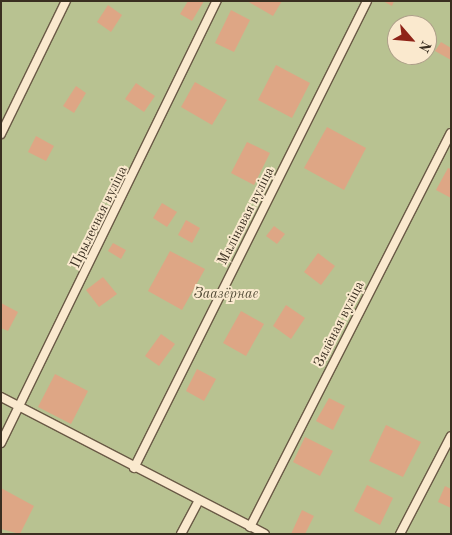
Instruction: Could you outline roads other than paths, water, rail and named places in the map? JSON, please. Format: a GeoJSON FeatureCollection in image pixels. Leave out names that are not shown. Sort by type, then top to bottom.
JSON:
{"type":"FeatureCollection","features":[{"type":"Feature","properties":{"kind":"lane"},"geometry":{"type":"LineString","coordinates":[[1,134],[66,1]]}},
{"type":"Feature","properties":{"kind":"lane","name":"Прылесная вуліца"},"geometry":{"type":"LineString","coordinates":[[1,443],[217,1]]}},
{"type":"Feature","properties":{"kind":"lane","name":"Малінавая вуліца"},"geometry":{"type":"LineString","coordinates":[[134,468],[367,1]]}},
{"type":"Feature","properties":{"kind":"lane","name":"Зялёная вуліца"},"geometry":{"type":"LineString","coordinates":[[250,527],[451,133]]}},
{"type":"Feature","properties":{"kind":"lane"},"geometry":{"type":"LineString","coordinates":[[1,397],[134,468],[265,534]]}},
{"type":"Feature","properties":{"kind":"lane"},"geometry":{"type":"LineString","coordinates":[[400,534],[451,436]]}},
{"type":"Feature","properties":{"kind":"lane"},"geometry":{"type":"LineString","coordinates":[[181,534],[199,500]]}},
{"type":"Feature","properties":{"kind":"park label","name":"Заазёрнае"},"geometry":{"type":"Point","coordinates":[226,294]}}]}
